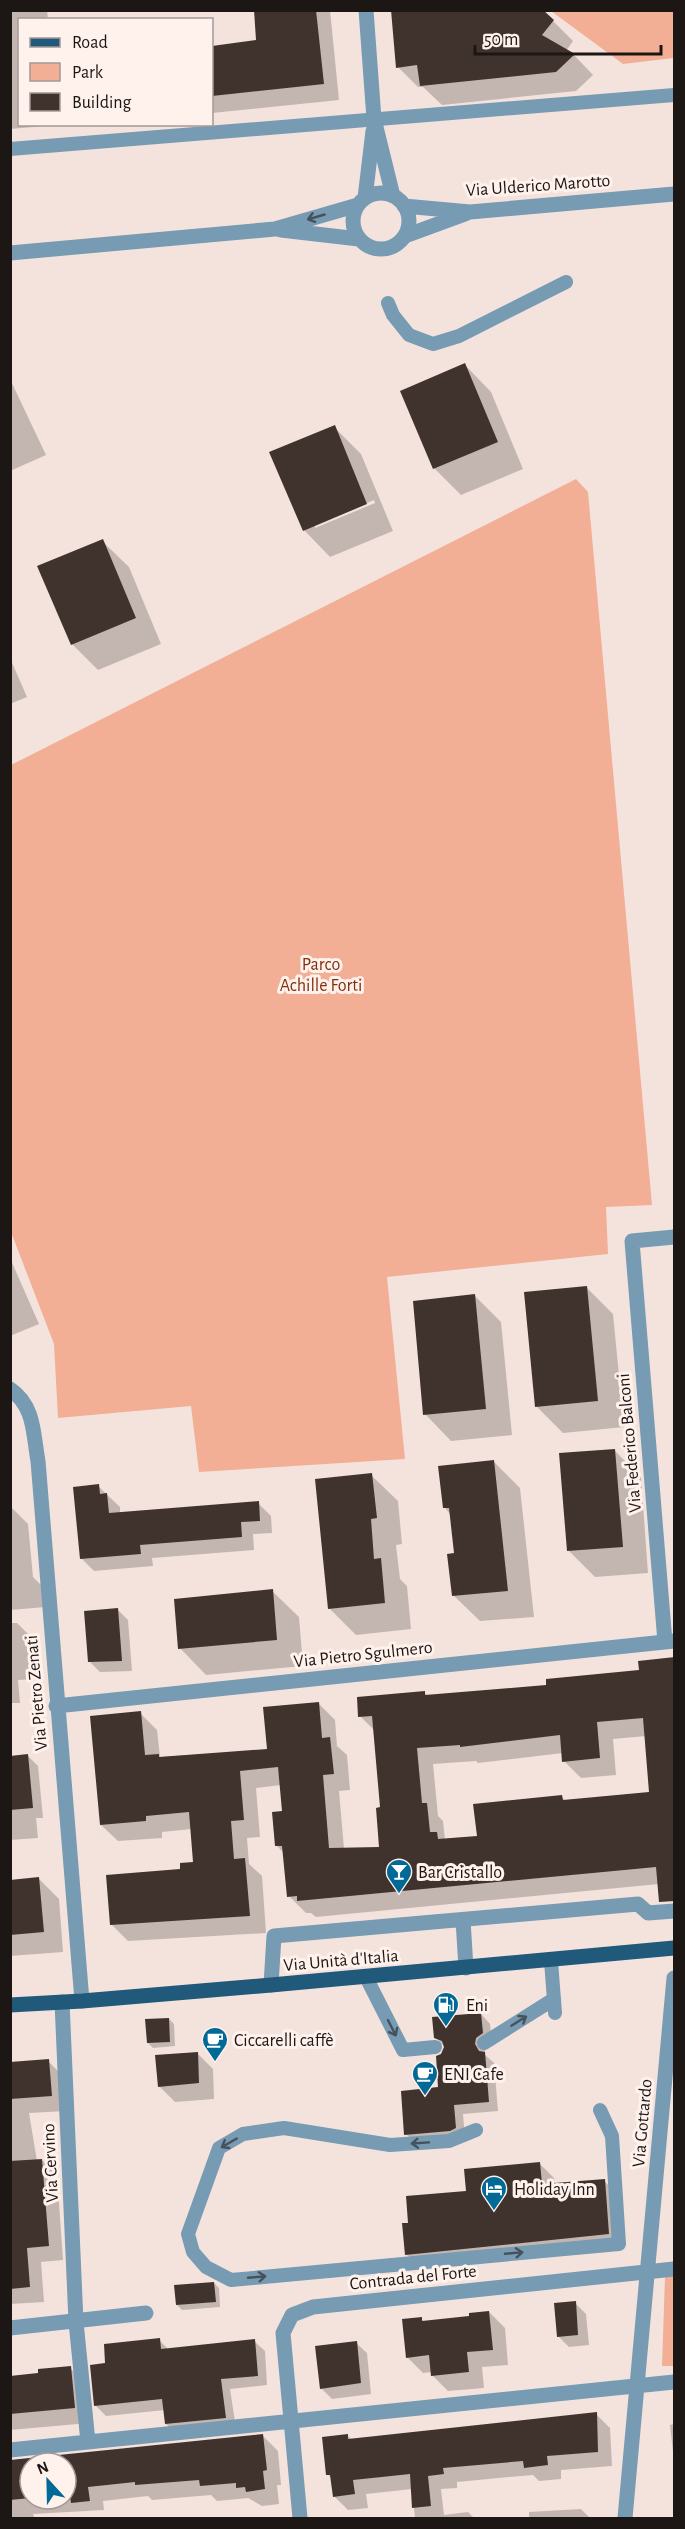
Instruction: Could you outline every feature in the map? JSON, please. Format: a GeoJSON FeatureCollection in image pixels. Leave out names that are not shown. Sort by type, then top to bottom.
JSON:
{"type":"FeatureCollection","features":[{"type":"Feature","properties":{"kind":"main road","name":"Via Unità d'Italia"},"geometry":{"type":"LineString","coordinates":[[10,2005],[366,1977],[675,1948]]}},
{"type":"Feature","properties":{"kind":"street"},"geometry":{"type":"LineString","coordinates":[[366,10],[374,119],[398,201],[409,219],[405,236]]}},
{"type":"Feature","properties":{"kind":"street"},"geometry":{"type":"LineString","coordinates":[[359,239],[353,223],[362,201],[374,119]]}},
{"type":"Feature","properties":{"kind":"street"},"geometry":{"type":"LineString","coordinates":[[275,229],[362,201],[374,194],[398,201]]}},
{"type":"Feature","properties":{"kind":"street","name":"Via Ulderico Marotto"},"geometry":{"type":"LineString","coordinates":[[398,201],[470,212],[675,194]]}},
{"type":"Feature","properties":{"kind":"street"},"geometry":{"type":"LineString","coordinates":[[10,253],[275,229],[359,239],[374,249],[383,249],[392,247],[405,236],[470,212]]}},
{"type":"Feature","properties":{"kind":"street","name":"Via Federico Balconi"},"geometry":{"type":"LineString","coordinates":[[670,1642],[632,1241],[675,1237]]}},
{"type":"Feature","properties":{"kind":"street","name":"Via Pietro Zenati"},"geometry":{"type":"LineString","coordinates":[[10,1389],[27,1404],[32,1419],[38,1461],[56,1706],[82,2001]]}},
{"type":"Feature","properties":{"kind":"street","name":"Via Pietro Sgulmero"},"geometry":{"type":"LineString","coordinates":[[56,1706],[670,1642]]}},
{"type":"Feature","properties":{"kind":"street"},"geometry":{"type":"LineString","coordinates":[[270,1985],[274,1936],[638,1904],[648,1913],[675,1911]]}},
{"type":"Feature","properties":{"kind":"street"},"geometry":{"type":"LineString","coordinates":[[463,1920],[466,1968]]}},
{"type":"Feature","properties":{"kind":"street","name":"Via Gottardo"},"geometry":{"type":"LineString","coordinates":[[625,2518],[675,1978]]}},
{"type":"Feature","properties":{"kind":"street","name":"Via Cervino"},"geometry":{"type":"LineString","coordinates":[[62,2002],[76,2322]]}},
{"type":"Feature","properties":{"kind":"street"},"geometry":{"type":"LineString","coordinates":[[647,2271],[675,2269]]}},
{"type":"Feature","properties":{"kind":"street","name":"Contrada del Forte"},"geometry":{"type":"LineString","coordinates":[[300,2518],[284,2333],[292,2315],[313,2307],[647,2271]]}},
{"type":"Feature","properties":{"kind":"street"},"geometry":{"type":"LineString","coordinates":[[10,2328],[146,2313]]}},
{"type":"Feature","properties":{"kind":"street"},"geometry":{"type":"LineString","coordinates":[[76,2322],[88,2442]]}},
{"type":"Feature","properties":{"kind":"street"},"geometry":{"type":"LineString","coordinates":[[10,2450],[675,2382]]}},
{"type":"Feature","properties":{"kind":"lane"},"geometry":{"type":"LineString","coordinates":[[10,149],[675,95]]}},
{"type":"Feature","properties":{"kind":"lane"},"geometry":{"type":"LineString","coordinates":[[387,303],[409,335],[434,344],[459,336],[566,282]]}},
{"type":"Feature","properties":{"kind":"lane"},"geometry":{"type":"LineString","coordinates":[[484,2043],[554,2006],[551,1961]]}},
{"type":"Feature","properties":{"kind":"lane"},"geometry":{"type":"LineString","coordinates":[[366,1977],[403,2050],[435,2047]]}},
{"type":"Feature","properties":{"kind":"lane"},"geometry":{"type":"LineString","coordinates":[[476,2130],[449,2141],[390,2145],[284,2128],[243,2134],[219,2148],[188,2234],[193,2252],[206,2267],[231,2280],[619,2244],[612,2136],[600,2110]]}},
{"type":"Feature","properties":{"kind":"green space"},"geometry":{"type":"Polygon","coordinates":[[[551,11],[674,11],[674,58],[623,64],[551,11]]]}},
{"type":"Feature","properties":{"kind":"green space","name":"Parco Achille Forti"},"geometry":{"type":"Polygon","coordinates":[[[576,479],[588,492],[652,1205],[606,1207],[608,1254],[387,1277],[405,1459],[199,1472],[191,1406],[58,1418],[54,1344],[11,1232],[11,765],[576,479]]]}},
{"type":"Feature","properties":{"kind":"green space"},"geometry":{"type":"Polygon","coordinates":[[[674,2276],[674,2366],[662,2366],[665,2277],[674,2276]]]}},
{"type":"Feature","properties":{"kind":"building"},"geometry":{"type":"Polygon","coordinates":[[[254,10],[316,10],[324,84],[213,96],[213,46],[256,40],[254,10]]]}},
{"type":"Feature","properties":{"kind":"building"},"geometry":{"type":"Polygon","coordinates":[[[391,10],[543,10],[554,20],[542,35],[575,54],[556,72],[420,86],[417,65],[396,68],[391,10]]]}},
{"type":"Feature","properties":{"kind":"building"},"geometry":{"type":"Polygon","coordinates":[[[465,363],[498,442],[433,469],[400,391],[465,363]]]}},
{"type":"Feature","properties":{"kind":"building"},"geometry":{"type":"Polygon","coordinates":[[[335,425],[367,504],[303,531],[269,452],[335,425]]]}},
{"type":"Feature","properties":{"kind":"building"},"geometry":{"type":"Polygon","coordinates":[[[103,539],[136,618],[71,645],[37,566],[103,539]]]}},
{"type":"Feature","properties":{"kind":"building"},"geometry":{"type":"Polygon","coordinates":[[[587,1286],[598,1401],[535,1407],[524,1292],[587,1286]]]}},
{"type":"Feature","properties":{"kind":"building"},"geometry":{"type":"Polygon","coordinates":[[[475,1294],[486,1409],[423,1415],[413,1301],[475,1294]]]}},
{"type":"Feature","properties":{"kind":"building"},"geometry":{"type":"Polygon","coordinates":[[[615,1449],[623,1547],[567,1551],[559,1453],[615,1449]]]}},
{"type":"Feature","properties":{"kind":"building"},"geometry":{"type":"Polygon","coordinates":[[[494,1460],[508,1591],[452,1596],[447,1554],[454,1553],[449,1508],[443,1508],[438,1466],[494,1460]]]}},
{"type":"Feature","properties":{"kind":"building"},"geometry":{"type":"Polygon","coordinates":[[[372,1473],[377,1518],[371,1519],[374,1559],[381,1558],[385,1603],[328,1609],[315,1479],[372,1473]]]}},
{"type":"Feature","properties":{"kind":"building"},"geometry":{"type":"Polygon","coordinates":[[[99,1484],[100,1494],[107,1493],[109,1513],[259,1501],[260,1521],[241,1522],[242,1537],[140,1545],[141,1554],[80,1559],[73,1487],[99,1484]]]}},
{"type":"Feature","properties":{"kind":"building"},"geometry":{"type":"Polygon","coordinates":[[[273,1589],[277,1640],[178,1649],[174,1599],[273,1589]]]}},
{"type":"Feature","properties":{"kind":"building"},"geometry":{"type":"Polygon","coordinates":[[[118,1608],[122,1661],[88,1662],[84,1611],[118,1608]]]}},
{"type":"Feature","properties":{"kind":"building"},"geometry":{"type":"Polygon","coordinates":[[[675,1657],[675,1901],[659,1902],[656,1867],[297,1901],[297,1896],[287,1897],[282,1846],[275,1846],[272,1812],[282,1811],[278,1767],[240,1771],[244,1820],[231,1821],[234,1859],[245,1858],[250,1916],[110,1925],[106,1875],[180,1869],[180,1863],[193,1862],[189,1812],[146,1816],[146,1821],[100,1825],[90,1716],[141,1711],[145,1755],[159,1754],[159,1757],[267,1749],[263,1707],[319,1702],[322,1738],[330,1737],[334,1774],[323,1775],[329,1848],[379,1847],[376,1808],[380,1807],[372,1716],[358,1717],[357,1697],[425,1691],[425,1695],[546,1685],[546,1679],[639,1670],[638,1661],[675,1657]],[[643,1718],[597,1722],[600,1758],[562,1762],[560,1735],[460,1747],[460,1745],[417,1748],[422,1803],[427,1803],[430,1832],[437,1832],[438,1839],[477,1836],[473,1804],[562,1795],[563,1800],[649,1792],[643,1718]]]}},
{"type":"Feature","properties":{"kind":"building"},"geometry":{"type":"Polygon","coordinates":[[[28,1754],[33,1808],[10,1810],[10,1756],[28,1754]]]}},
{"type":"Feature","properties":{"kind":"building"},"geometry":{"type":"Polygon","coordinates":[[[39,1877],[44,1932],[10,1935],[10,1880],[39,1877]]]}},
{"type":"Feature","properties":{"kind":"building"},"geometry":{"type":"Polygon","coordinates":[[[481,2013],[483,2033],[476,2038],[475,2044],[479,2051],[485,2052],[489,2102],[454,2105],[456,2128],[450,2131],[404,2135],[401,2091],[438,2087],[436,2056],[441,2054],[444,2047],[442,2041],[434,2038],[432,2017],[481,2013]]]}},
{"type":"Feature","properties":{"kind":"building"},"geometry":{"type":"Polygon","coordinates":[[[169,2018],[170,2042],[147,2043],[145,2019],[169,2018]]]}},
{"type":"Feature","properties":{"kind":"building"},"geometry":{"type":"Polygon","coordinates":[[[198,2052],[199,2083],[158,2087],[155,2055],[198,2052]]]}},
{"type":"Feature","properties":{"kind":"building"},"geometry":{"type":"Polygon","coordinates":[[[49,2059],[52,2096],[10,2099],[10,2062],[49,2059]]]}},
{"type":"Feature","properties":{"kind":"building"},"geometry":{"type":"Polygon","coordinates":[[[42,2159],[49,2246],[27,2248],[30,2287],[10,2289],[10,2161],[42,2159]]]}},
{"type":"Feature","properties":{"kind":"building"},"geometry":{"type":"Polygon","coordinates":[[[540,2162],[542,2184],[605,2179],[609,2234],[405,2255],[402,2223],[408,2223],[406,2196],[466,2191],[464,2169],[540,2162]]]}},
{"type":"Feature","properties":{"kind":"building"},"geometry":{"type":"Polygon","coordinates":[[[214,2282],[216,2302],[176,2305],[174,2285],[214,2282]]]}},
{"type":"Feature","properties":{"kind":"building"},"geometry":{"type":"Polygon","coordinates":[[[576,2301],[578,2335],[557,2337],[554,2303],[576,2301]]]}},
{"type":"Feature","properties":{"kind":"building"},"geometry":{"type":"Polygon","coordinates":[[[489,2311],[493,2350],[467,2352],[469,2372],[431,2376],[429,2355],[406,2358],[402,2319],[422,2317],[422,2321],[469,2316],[469,2313],[489,2311]]]}},
{"type":"Feature","properties":{"kind":"building"},"geometry":{"type":"Polygon","coordinates":[[[160,2338],[161,2349],[255,2339],[258,2376],[221,2379],[226,2418],[165,2424],[162,2399],[94,2406],[90,2365],[105,2363],[104,2344],[160,2338]]]}},
{"type":"Feature","properties":{"kind":"building"},"geometry":{"type":"Polygon","coordinates":[[[357,2341],[361,2383],[320,2389],[315,2346],[357,2341]]]}},
{"type":"Feature","properties":{"kind":"building"},"geometry":{"type":"Polygon","coordinates":[[[71,2366],[75,2408],[10,2414],[10,2376],[38,2373],[38,2369],[71,2366]]]}},
{"type":"Feature","properties":{"kind":"building"},"geometry":{"type":"Polygon","coordinates":[[[597,2412],[598,2452],[547,2456],[548,2465],[524,2468],[523,2461],[443,2468],[444,2474],[428,2476],[431,2506],[412,2508],[410,2474],[353,2480],[355,2494],[333,2497],[330,2475],[326,2475],[322,2437],[348,2434],[348,2439],[597,2412]]]}},
{"type":"Feature","properties":{"kind":"building"},"geometry":{"type":"Polygon","coordinates":[[[263,2434],[267,2470],[263,2471],[265,2489],[246,2492],[245,2487],[236,2488],[236,2483],[200,2486],[199,2480],[135,2485],[135,2482],[88,2487],[90,2501],[78,2502],[78,2453],[263,2434]]]}},
{"type":"Feature","properties":{"kind":"building"},"geometry":{"type":"Polygon","coordinates":[[[18,2459],[18,2499],[10,2500],[10,2460],[18,2459]]]}},
{"type":"Feature","properties":{"kind":"place","name":"Bar Cristallo"},"geometry":{"type":"Point","coordinates":[399,1895]}},
{"type":"Feature","properties":{"kind":"place","name":"Eni"},"geometry":{"type":"Point","coordinates":[446,2028]}},
{"type":"Feature","properties":{"kind":"place","name":"Ciccarelli caffè"},"geometry":{"type":"Point","coordinates":[215,2063]}},
{"type":"Feature","properties":{"kind":"place","name":"ENI Cafe"},"geometry":{"type":"Point","coordinates":[425,2097]}},
{"type":"Feature","properties":{"kind":"place","name":"Holiday Inn"},"geometry":{"type":"Point","coordinates":[494,2212]}}]}
